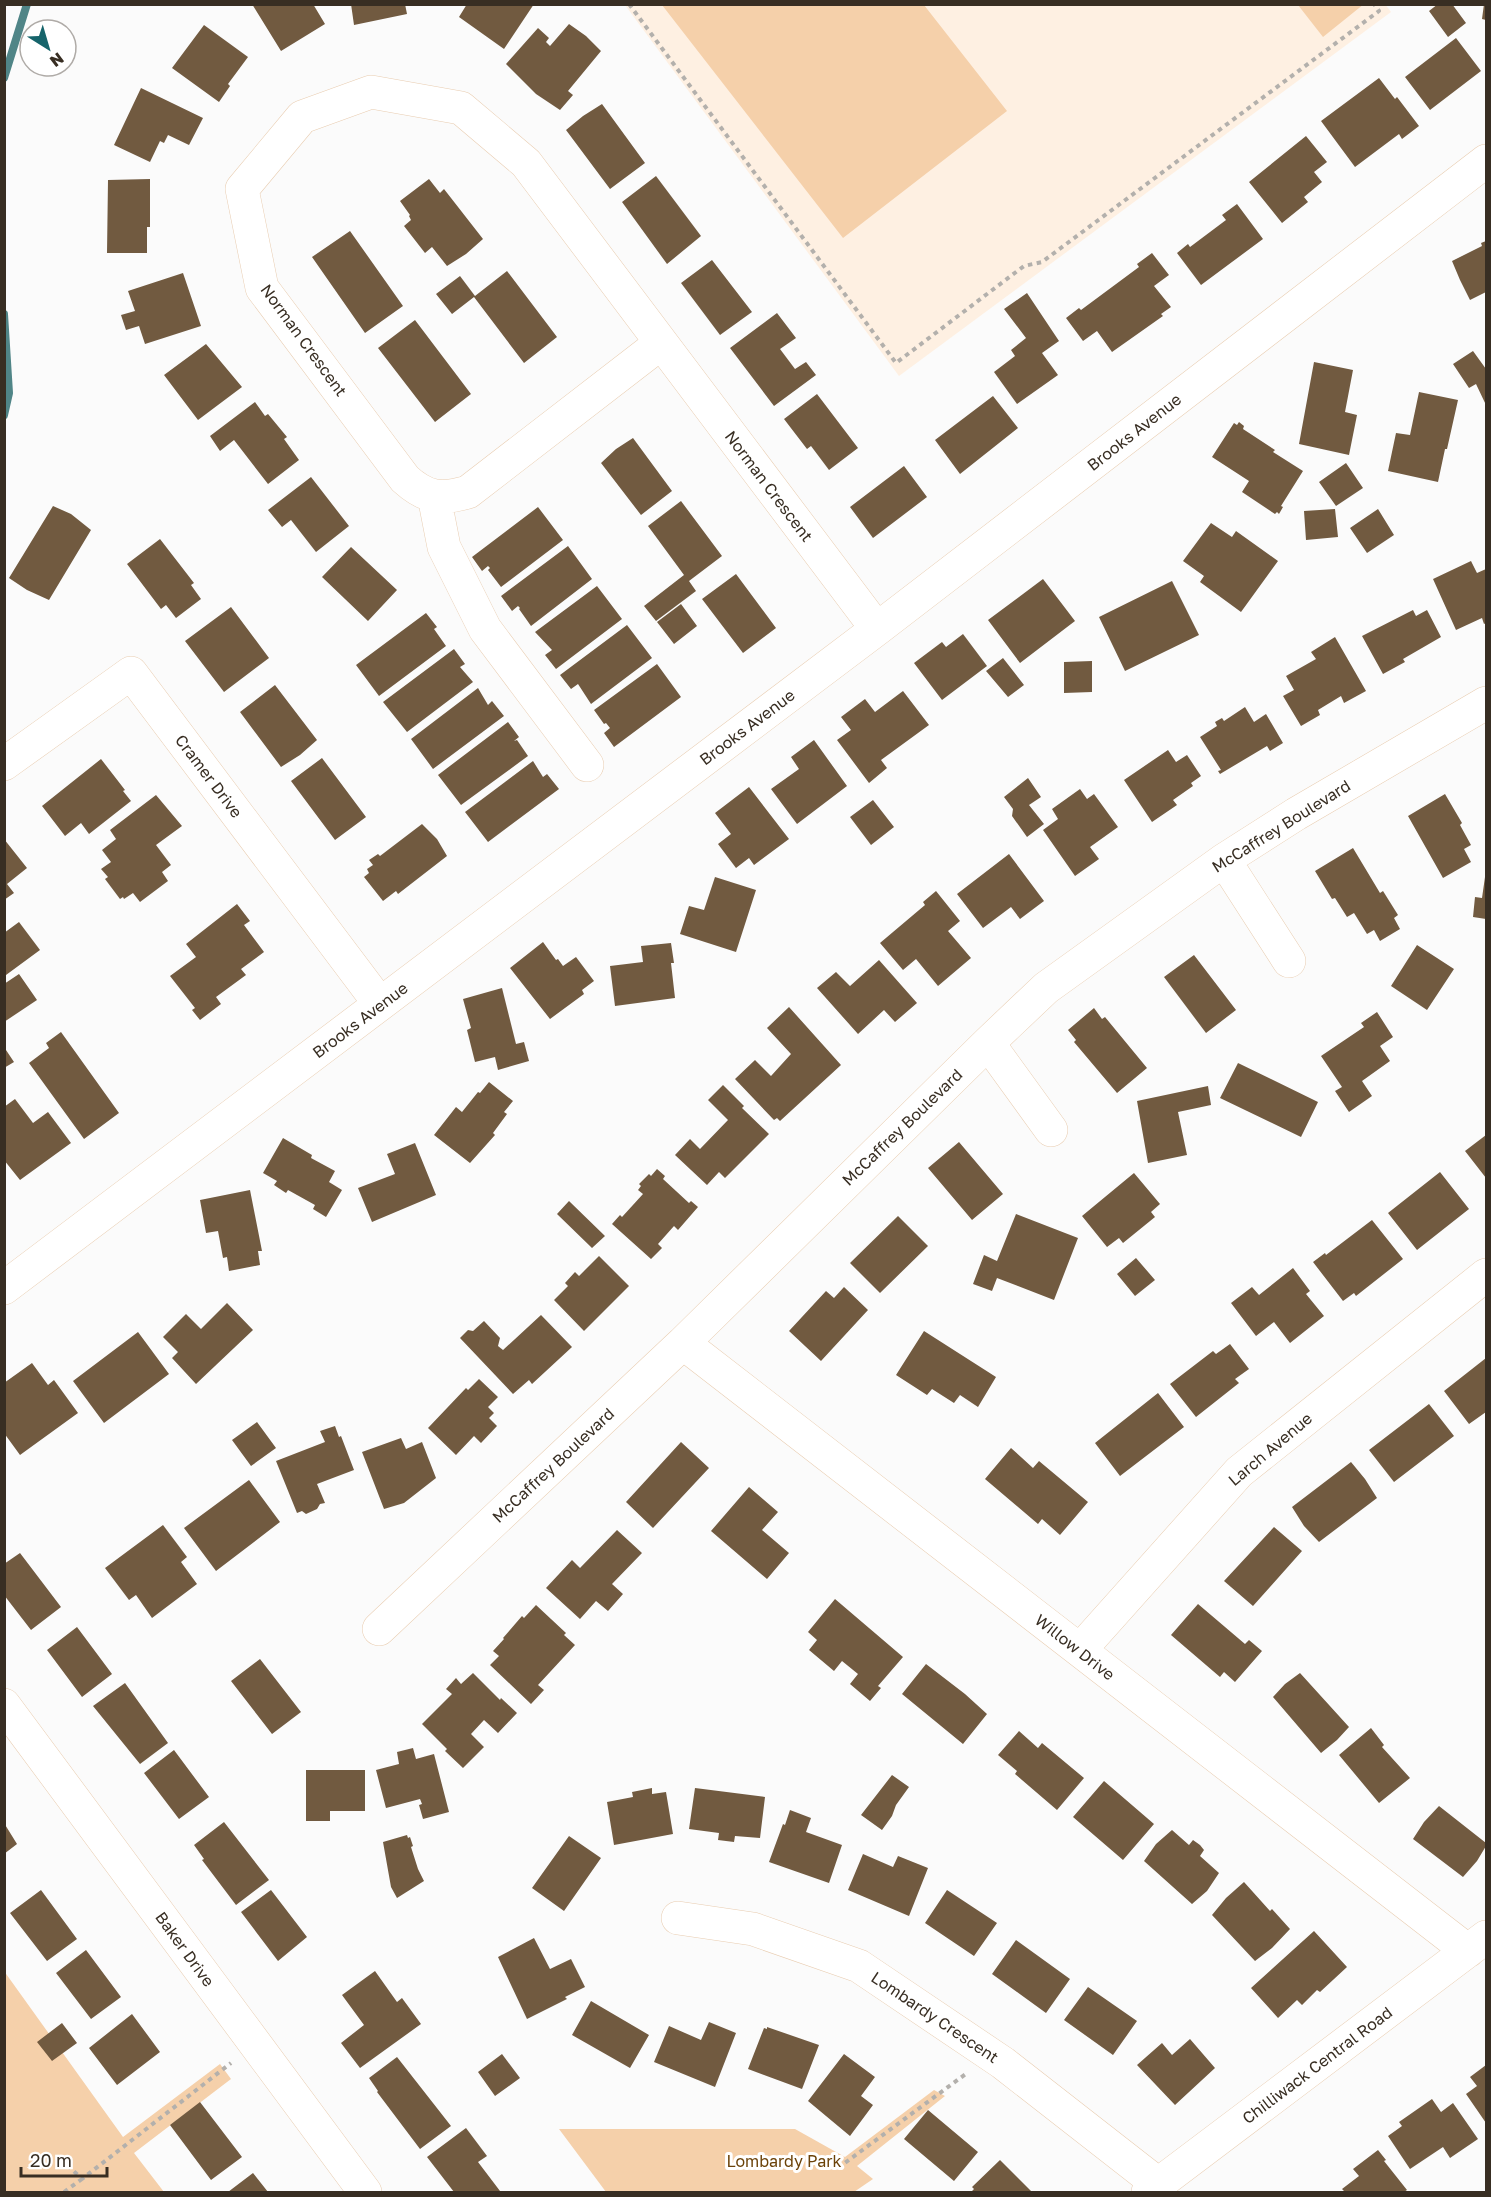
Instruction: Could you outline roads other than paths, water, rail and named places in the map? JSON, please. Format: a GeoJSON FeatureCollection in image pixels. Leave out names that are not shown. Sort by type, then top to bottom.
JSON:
{"type":"FeatureCollection","features":[{"type":"Feature","properties":{"kind":"street","name":"Norman Crescent"},"geometry":{"type":"LineString","coordinates":[[434,496],[418,491],[405,479],[262,288],[242,189],[302,117],[371,92],[461,108],[526,164],[877,629]]}},
{"type":"Feature","properties":{"kind":"street","name":"Brooks Avenue"},"geometry":{"type":"LineString","coordinates":[[4,1288],[877,629],[1486,161]]}},
{"type":"Feature","properties":{"kind":"street"},"geometry":{"type":"LineString","coordinates":[[587,765],[485,628],[444,547],[434,496],[453,496],[468,492],[661,344]]}},
{"type":"Feature","properties":{"kind":"street","name":"Cramer Drive"},"geometry":{"type":"LineString","coordinates":[[4,764],[130,673],[380,1004]]}},
{"type":"Feature","properties":{"kind":"street","name":"McCaffrey Boulevard"},"geometry":{"type":"LineString","coordinates":[[379,1629],[683,1342],[1046,988],[1224,860],[1296,814],[1485,708]]}},
{"type":"Feature","properties":{"kind":"street"},"geometry":{"type":"LineString","coordinates":[[1224,860],[1289,961]]}},
{"type":"Feature","properties":{"kind":"street"},"geometry":{"type":"LineString","coordinates":[[988,1043],[1051,1130]]}},
{"type":"Feature","properties":{"kind":"street","name":"Larch Avenue"},"geometry":{"type":"LineString","coordinates":[[1080,1650],[1239,1472],[1486,1275]]}},
{"type":"Feature","properties":{"kind":"street","name":"Willow Drive"},"geometry":{"type":"LineString","coordinates":[[683,1342],[1080,1650],[1477,1944]]}},
{"type":"Feature","properties":{"kind":"street","name":"Baker Drive"},"geometry":{"type":"LineString","coordinates":[[4,1705],[365,2193]]}},
{"type":"Feature","properties":{"kind":"street","name":"Lombardy Crescent"},"geometry":{"type":"LineString","coordinates":[[678,1918],[753,1929],[859,1966],[992,2055],[1153,2188]]}},
{"type":"Feature","properties":{"kind":"street","name":"Chilliwack Central Road"},"geometry":{"type":"LineString","coordinates":[[1153,2188],[1477,1944]]}},
{"type":"Feature","properties":{"kind":"waterway"},"geometry":{"type":"LineString","coordinates":[[4,78],[27,4]]}},
{"type":"Feature","properties":{"kind":"waterway"},"geometry":{"type":"LineString","coordinates":[[4,314],[9,393],[4,415]]}},
{"type":"Feature","properties":{"kind":"park label","name":"Lombardy Park"},"geometry":{"type":"Point","coordinates":[784,2161]}}]}
